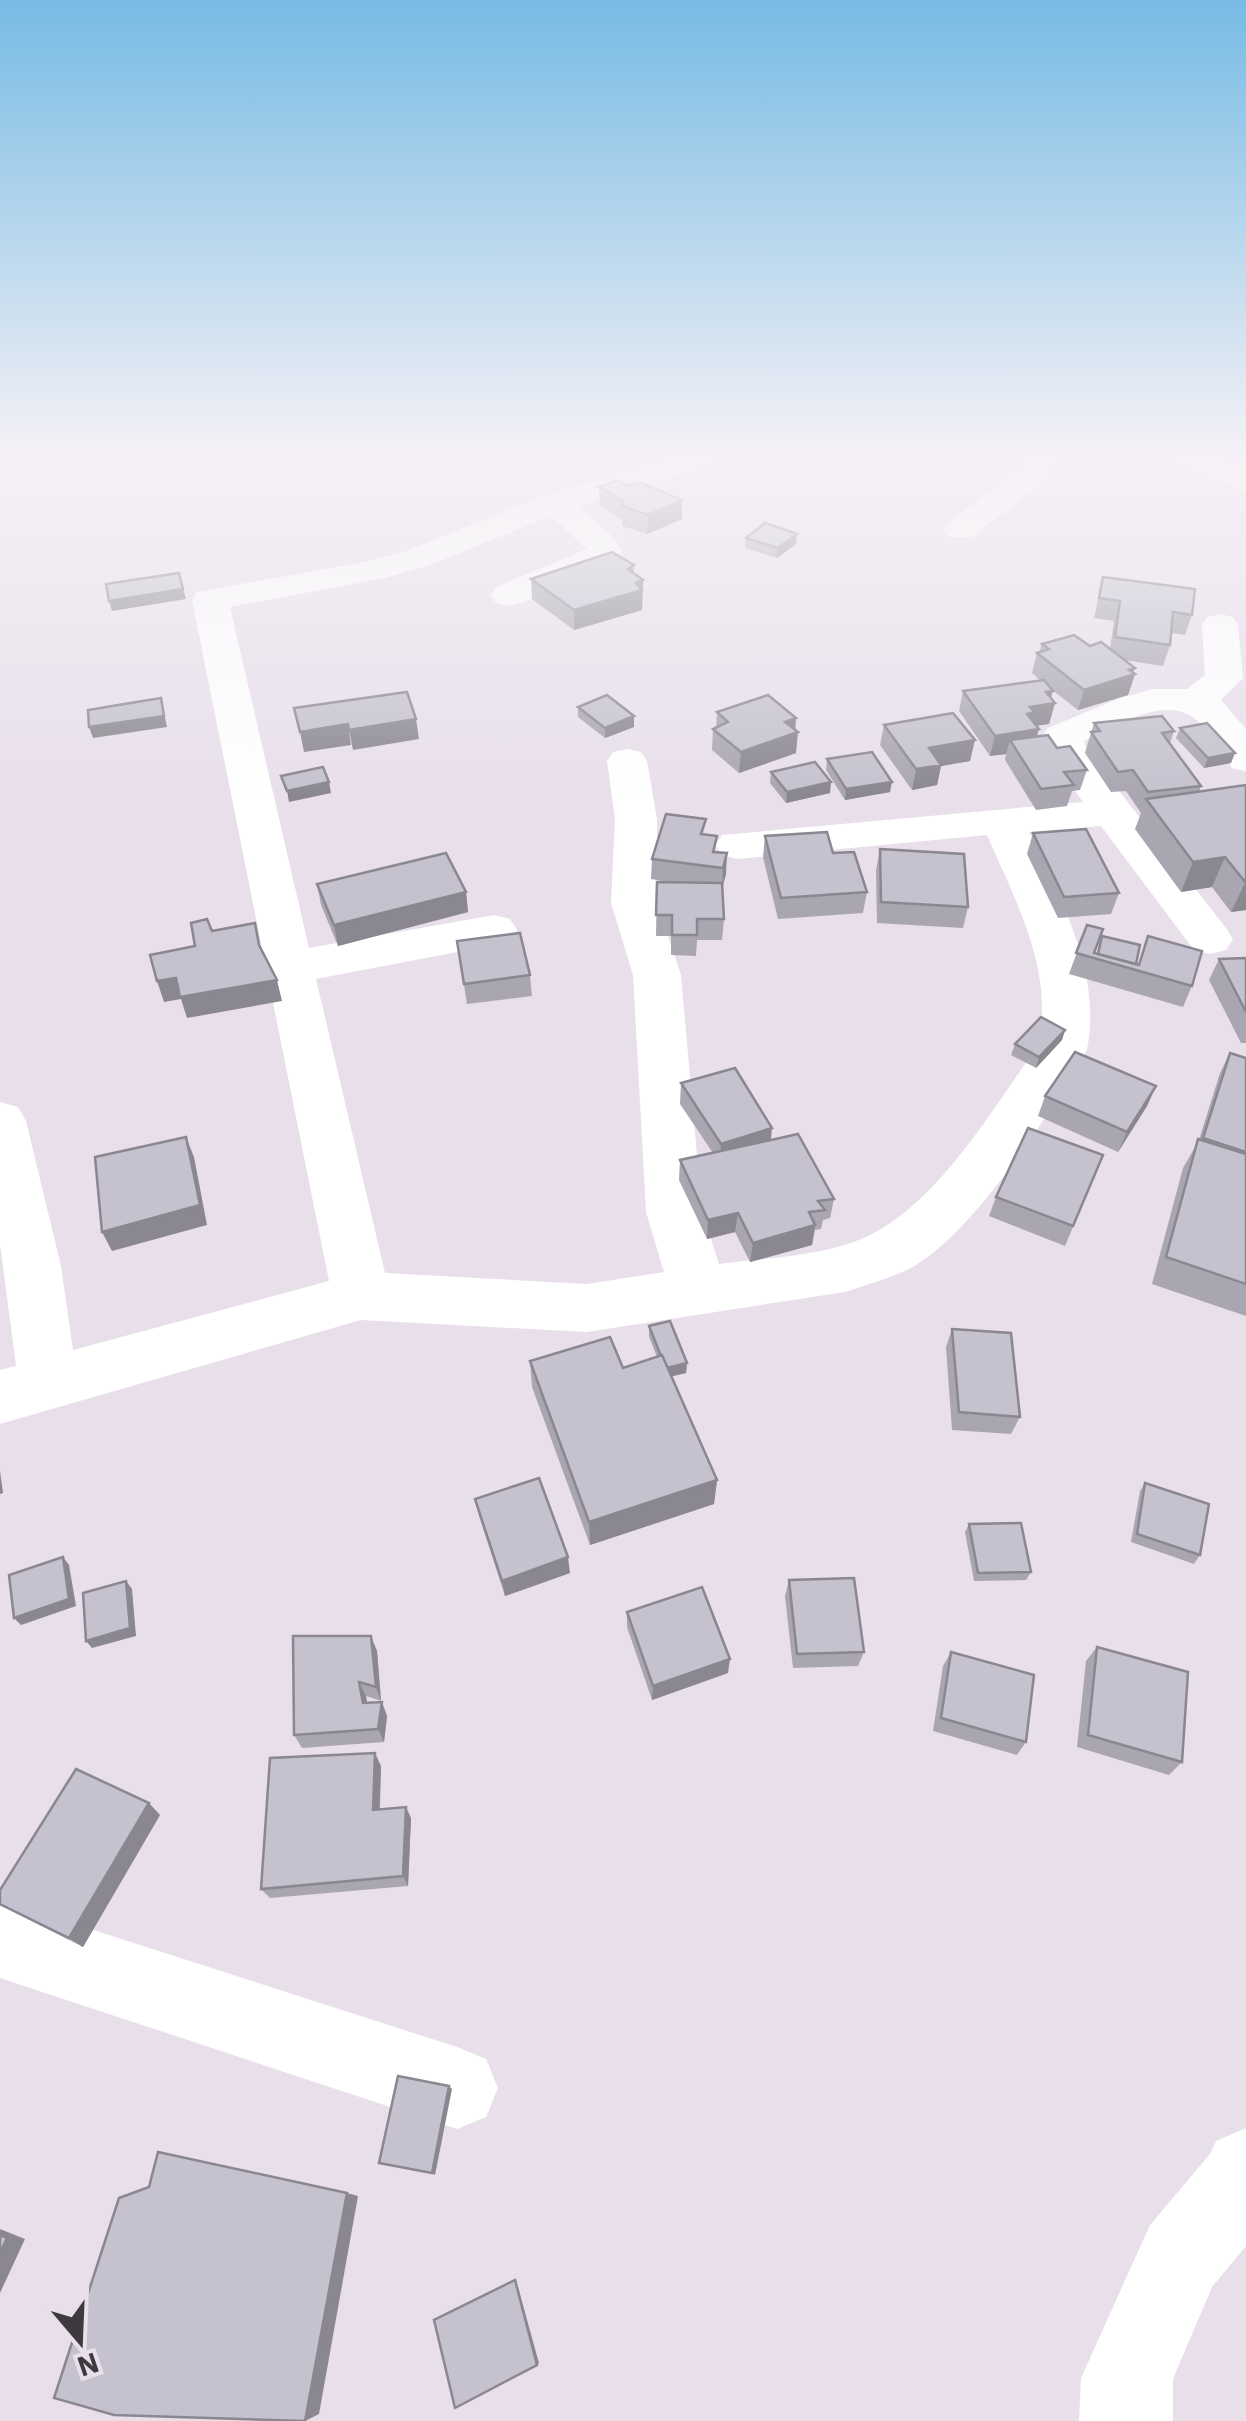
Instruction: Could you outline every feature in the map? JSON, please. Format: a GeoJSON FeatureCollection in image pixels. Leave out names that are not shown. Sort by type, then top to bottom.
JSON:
{"type":"FeatureCollection","features":[{"type":"Feature","properties":{"kind":"street"},"geometry":{"type":"LineString","coordinates":[[360,1296],[210,600],[367,571]]}},
{"type":"Feature","properties":{"kind":"street"},"geometry":{"type":"LineString","coordinates":[[509,595],[566,571]]}},
{"type":"Feature","properties":{"kind":"street"},"geometry":{"type":"LineString","coordinates":[[1194,703],[1224,678],[1220,626]]}},
{"type":"Feature","properties":{"kind":"street"},"geometry":{"type":"LineString","coordinates":[[1210,939],[1068,752],[1062,736],[1129,708],[1182,697],[1208,710],[1246,759]]}},
{"type":"Feature","properties":{"kind":"street"},"geometry":{"type":"LineString","coordinates":[[627,761],[636,819],[634,904],[657,975],[674,1212],[699,1292]]}},
{"type":"Feature","properties":{"kind":"street"},"geometry":{"type":"LineString","coordinates":[[737,845],[1116,812]]}},
{"type":"Feature","properties":{"kind":"street"},"geometry":{"type":"LineString","coordinates":[[0,1121],[33,1266],[24,1391],[360,1296],[587,1308],[845,1269],[896,1249],[967,1185],[1062,1050],[1068,1033],[1065,985],[1053,940],[1002,821]]}},
{"type":"Feature","properties":{"kind":"street"},"geometry":{"type":"LineString","coordinates":[[290,968],[494,930]]}},
{"type":"Feature","properties":{"kind":"street"},"geometry":{"type":"LineString","coordinates":[[0,1939],[457,2088]]}},
{"type":"Feature","properties":{"kind":"street"},"geometry":{"type":"LineString","coordinates":[[1126,2421],[1128,2378],[1181,2256],[1242,2183],[1246,2171]]}},
{"type":"Feature","properties":{"kind":"building"},"geometry":{"type":"Polygon","coordinates":[[[555,571],[631,571],[643,580],[636,583],[642,590],[574,610],[531,579],[555,571]]]}},
{"type":"Feature","properties":{"kind":"building"},"geometry":{"type":"Polygon","coordinates":[[[179,573],[183,589],[109,601],[106,584],[179,573]]]}},
{"type":"Feature","properties":{"kind":"building"},"geometry":{"type":"Polygon","coordinates":[[[1103,577],[1195,589],[1192,615],[1173,612],[1170,645],[1115,637],[1120,601],[1099,598],[1103,577]]]}},
{"type":"Feature","properties":{"kind":"building"},"geometry":{"type":"Polygon","coordinates":[[[1074,635],[1090,646],[1101,642],[1135,668],[1129,670],[1135,674],[1084,690],[1037,653],[1049,649],[1042,644],[1074,635]]]}},
{"type":"Feature","properties":{"kind":"building"},"geometry":{"type":"Polygon","coordinates":[[[1044,680],[1053,691],[1046,692],[1055,703],[1030,707],[1035,712],[1027,714],[1039,729],[995,736],[963,691],[1044,680]]]}},
{"type":"Feature","properties":{"kind":"building"},"geometry":{"type":"Polygon","coordinates":[[[407,692],[416,719],[349,730],[348,724],[300,732],[294,708],[407,692]]]}},
{"type":"Feature","properties":{"kind":"building"},"geometry":{"type":"Polygon","coordinates":[[[607,695],[634,716],[605,728],[578,707],[607,695]]]}},
{"type":"Feature","properties":{"kind":"building"},"geometry":{"type":"Polygon","coordinates":[[[768,695],[796,718],[785,722],[798,732],[741,752],[713,729],[728,722],[717,712],[768,695]]]}},
{"type":"Feature","properties":{"kind":"building"},"geometry":{"type":"Polygon","coordinates":[[[161,698],[164,716],[89,727],[88,710],[161,698]]]}},
{"type":"Feature","properties":{"kind":"building"},"geometry":{"type":"Polygon","coordinates":[[[953,713],[975,740],[929,748],[941,765],[916,769],[884,725],[953,713]]]}},
{"type":"Feature","properties":{"kind":"building"},"geometry":{"type":"Polygon","coordinates":[[[1162,716],[1174,731],[1162,733],[1201,786],[1148,792],[1133,770],[1118,772],[1091,732],[1100,731],[1094,723],[1162,716]]]}},
{"type":"Feature","properties":{"kind":"building"},"geometry":{"type":"Polygon","coordinates":[[[1207,723],[1235,753],[1208,758],[1180,728],[1207,723]]]}},
{"type":"Feature","properties":{"kind":"building"},"geometry":{"type":"Polygon","coordinates":[[[1048,735],[1057,748],[1070,746],[1087,770],[1064,772],[1074,785],[1041,789],[1010,740],[1048,735]]]}},
{"type":"Feature","properties":{"kind":"building"},"geometry":{"type":"Polygon","coordinates":[[[872,752],[892,782],[846,789],[827,759],[872,752]]]}},
{"type":"Feature","properties":{"kind":"building"},"geometry":{"type":"Polygon","coordinates":[[[815,762],[831,782],[787,792],[771,772],[815,762]]]}},
{"type":"Feature","properties":{"kind":"building"},"geometry":{"type":"Polygon","coordinates":[[[323,767],[329,782],[287,791],[281,776],[323,767]]]}},
{"type":"Feature","properties":{"kind":"building"},"geometry":{"type":"Polygon","coordinates":[[[1246,785],[1246,883],[1225,857],[1193,862],[1146,799],[1246,785]]]}},
{"type":"Feature","properties":{"kind":"building"},"geometry":{"type":"Polygon","coordinates":[[[666,814],[706,819],[701,834],[717,836],[713,852],[727,853],[723,868],[652,859],[666,814]]]}},
{"type":"Feature","properties":{"kind":"building"},"geometry":{"type":"Polygon","coordinates":[[[1086,829],[1119,893],[1064,897],[1033,833],[1086,829]]]}},
{"type":"Feature","properties":{"kind":"building"},"geometry":{"type":"Polygon","coordinates":[[[827,832],[833,853],[854,852],[867,892],[781,898],[765,836],[827,832]]]}},
{"type":"Feature","properties":{"kind":"building"},"geometry":{"type":"Polygon","coordinates":[[[880,849],[964,854],[968,907],[881,902],[880,849]]]}},
{"type":"Feature","properties":{"kind":"building"},"geometry":{"type":"Polygon","coordinates":[[[446,853],[466,892],[334,925],[317,884],[446,853]]]}},
{"type":"Feature","properties":{"kind":"building"},"geometry":{"type":"Polygon","coordinates":[[[657,882],[722,883],[724,919],[697,919],[697,935],[672,935],[672,915],[656,915],[657,882]]]}},
{"type":"Feature","properties":{"kind":"building"},"geometry":{"type":"Polygon","coordinates":[[[207,919],[212,931],[255,923],[259,945],[277,980],[180,997],[176,978],[157,981],[150,955],[195,946],[191,923],[207,919]]]}},
{"type":"Feature","properties":{"kind":"building"},"geometry":{"type":"Polygon","coordinates":[[[1087,925],[1103,929],[1094,953],[1139,965],[1148,936],[1202,951],[1192,986],[1076,953],[1087,925]]]}},
{"type":"Feature","properties":{"kind":"building"},"geometry":{"type":"Polygon","coordinates":[[[520,933],[530,975],[464,984],[457,941],[520,933]]]}},
{"type":"Feature","properties":{"kind":"building"},"geometry":{"type":"Polygon","coordinates":[[[1102,936],[1140,945],[1136,964],[1098,954],[1102,936]]]}},
{"type":"Feature","properties":{"kind":"building"},"geometry":{"type":"Polygon","coordinates":[[[1246,958],[1246,1012],[1219,959],[1246,958]]]}},
{"type":"Feature","properties":{"kind":"building"},"geometry":{"type":"Polygon","coordinates":[[[1041,1017],[1065,1030],[1039,1057],[1015,1044],[1041,1017]]]}},
{"type":"Feature","properties":{"kind":"building"},"geometry":{"type":"Polygon","coordinates":[[[1075,1052],[1156,1086],[1127,1132],[1045,1096],[1075,1052]]]}},
{"type":"Feature","properties":{"kind":"building"},"geometry":{"type":"Polygon","coordinates":[[[1230,1053],[1246,1058],[1246,1152],[1203,1138],[1230,1053]]]}},
{"type":"Feature","properties":{"kind":"building"},"geometry":{"type":"Polygon","coordinates":[[[735,1068],[772,1128],[721,1144],[681,1083],[735,1068]]]}},
{"type":"Feature","properties":{"kind":"building"},"geometry":{"type":"Polygon","coordinates":[[[1028,1128],[1103,1155],[1073,1226],[996,1197],[1028,1128]]]}},
{"type":"Feature","properties":{"kind":"building"},"geometry":{"type":"Polygon","coordinates":[[[798,1134],[834,1199],[818,1201],[825,1210],[809,1212],[815,1225],[753,1243],[738,1213],[708,1220],[680,1160],[798,1134]]]}},
{"type":"Feature","properties":{"kind":"building"},"geometry":{"type":"Polygon","coordinates":[[[186,1137],[200,1205],[102,1232],[95,1157],[186,1137]]]}},
{"type":"Feature","properties":{"kind":"building"},"geometry":{"type":"Polygon","coordinates":[[[1198,1139],[1246,1154],[1246,1284],[1166,1257],[1198,1139]]]}},
{"type":"Feature","properties":{"kind":"building"},"geometry":{"type":"Polygon","coordinates":[[[670,1321],[687,1363],[667,1368],[649,1326],[670,1321]]]}},
{"type":"Feature","properties":{"kind":"building"},"geometry":{"type":"Polygon","coordinates":[[[952,1329],[1011,1333],[1020,1417],[959,1412],[952,1329]]]}},
{"type":"Feature","properties":{"kind":"building"},"geometry":{"type":"Polygon","coordinates":[[[610,1337],[623,1368],[662,1355],[717,1480],[589,1522],[530,1361],[610,1337]]]}},
{"type":"Feature","properties":{"kind":"building"},"geometry":{"type":"Polygon","coordinates":[[[539,1478],[568,1557],[502,1581],[475,1499],[539,1478]]]}},
{"type":"Feature","properties":{"kind":"building"},"geometry":{"type":"Polygon","coordinates":[[[1145,1483],[1209,1504],[1200,1555],[1137,1534],[1145,1483]]]}},
{"type":"Feature","properties":{"kind":"building"},"geometry":{"type":"Polygon","coordinates":[[[1021,1523],[1031,1572],[978,1573],[969,1524],[1021,1523]]]}},
{"type":"Feature","properties":{"kind":"building"},"geometry":{"type":"Polygon","coordinates":[[[63,1557],[69,1599],[14,1618],[9,1575],[63,1557]]]}},
{"type":"Feature","properties":{"kind":"building"},"geometry":{"type":"Polygon","coordinates":[[[854,1578],[864,1652],[797,1654],[789,1580],[854,1578]]]}},
{"type":"Feature","properties":{"kind":"building"},"geometry":{"type":"Polygon","coordinates":[[[126,1581],[130,1628],[86,1641],[83,1593],[126,1581]]]}},
{"type":"Feature","properties":{"kind":"building"},"geometry":{"type":"Polygon","coordinates":[[[702,1587],[730,1659],[653,1686],[627,1612],[702,1587]]]}},
{"type":"Feature","properties":{"kind":"building"},"geometry":{"type":"Polygon","coordinates":[[[293,1636],[371,1636],[376,1687],[359,1682],[363,1703],[382,1702],[378,1729],[294,1735],[293,1636]]]}},
{"type":"Feature","properties":{"kind":"building"},"geometry":{"type":"Polygon","coordinates":[[[1097,1647],[1188,1672],[1182,1762],[1088,1735],[1097,1647]]]}},
{"type":"Feature","properties":{"kind":"building"},"geometry":{"type":"Polygon","coordinates":[[[951,1652],[1034,1675],[1026,1742],[941,1718],[951,1652]]]}},
{"type":"Feature","properties":{"kind":"building"},"geometry":{"type":"Polygon","coordinates":[[[375,1753],[373,1810],[406,1807],[403,1876],[261,1889],[270,1758],[375,1753]]]}},
{"type":"Feature","properties":{"kind":"building"},"geometry":{"type":"Polygon","coordinates":[[[76,1769],[149,1803],[69,1938],[0,1904],[0,1890],[76,1769]]]}},
{"type":"Feature","properties":{"kind":"building"},"geometry":{"type":"Polygon","coordinates":[[[398,2076],[449,2086],[432,2173],[379,2163],[398,2076]]]}},
{"type":"Feature","properties":{"kind":"building"},"geometry":{"type":"Polygon","coordinates":[[[158,2152],[347,2193],[305,2421],[114,2415],[54,2398],[119,2198],[149,2187],[158,2152]]]}},
{"type":"Feature","properties":{"kind":"building"},"geometry":{"type":"Polygon","coordinates":[[[0,2235],[7,2238],[0,2253],[0,2235]]]}},
{"type":"Feature","properties":{"kind":"building"},"geometry":{"type":"Polygon","coordinates":[[[515,2280],[537,2365],[455,2408],[434,2320],[515,2280]]]}}]}
